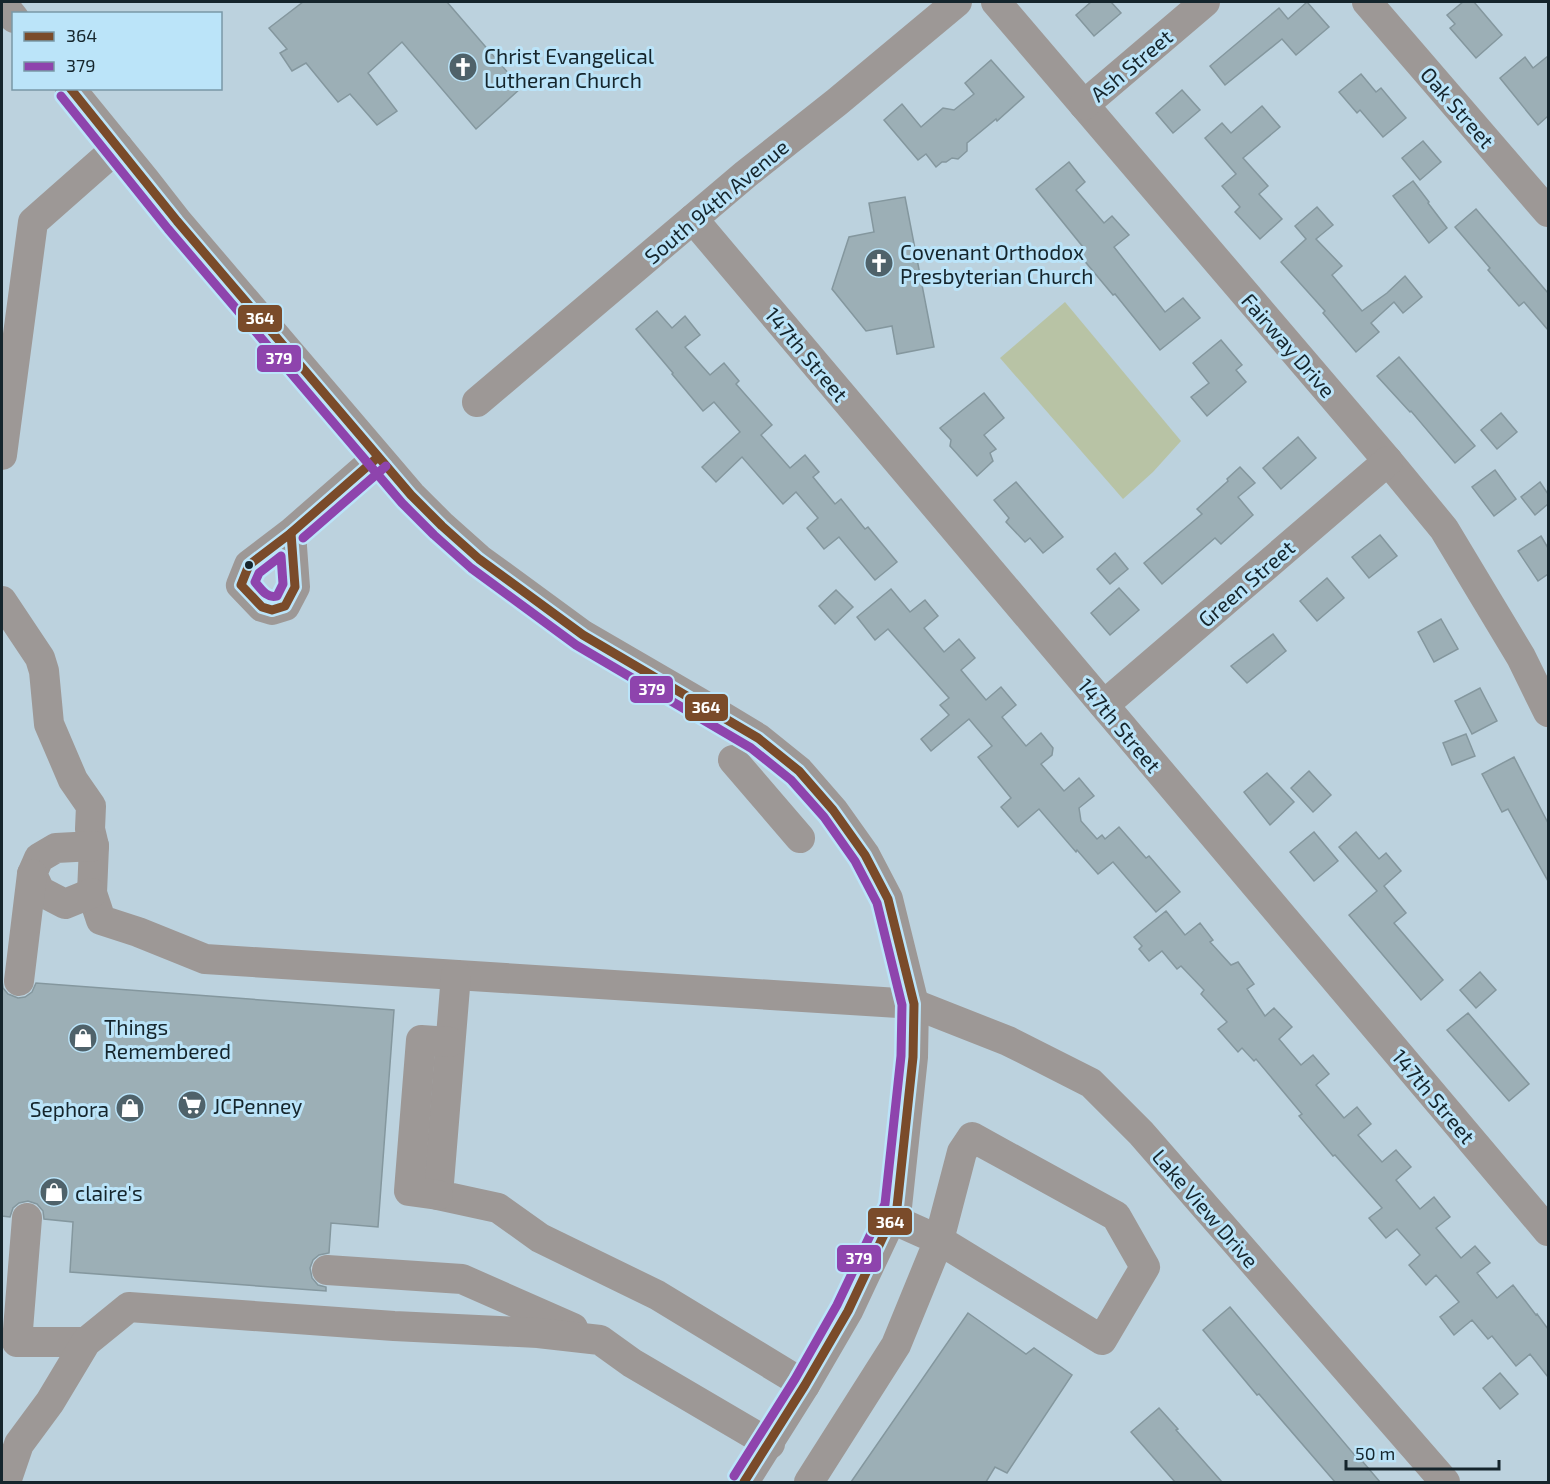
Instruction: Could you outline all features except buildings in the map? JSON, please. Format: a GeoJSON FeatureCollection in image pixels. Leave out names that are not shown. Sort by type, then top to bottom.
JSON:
{"type":"FeatureCollection","features":[{"type":"Feature","properties":{"kind":"street","name":"South 94th Avenue"},"geometry":{"type":"LineString","coordinates":[[477,402],[693,219],[957,2]]}},
{"type":"Feature","properties":{"kind":"street","name":"Fairway Drive"},"geometry":{"type":"LineString","coordinates":[[996,2],[1444,529],[1521,657],[1548,712]]}},
{"type":"Feature","properties":{"kind":"street","name":"Ash Street"},"geometry":{"type":"LineString","coordinates":[[1084,105],[1205,2]]}},
{"type":"Feature","properties":{"kind":"street","name":"Oak Street"},"geometry":{"type":"LineString","coordinates":[[1368,2],[1548,212]]}},
{"type":"Feature","properties":{"kind":"street"},"geometry":{"type":"LineString","coordinates":[[2,3],[12,16]]}},
{"type":"Feature","properties":{"kind":"street"},"geometry":{"type":"LineString","coordinates":[[72,90],[177,221],[411,495],[479,559],[583,635],[758,738],[799,771],[833,810],[865,855],[888,900],[914,1004],[913,1057],[897,1208],[848,1311],[806,1385],[744,1482]]}},
{"type":"Feature","properties":{"kind":"street"},"geometry":{"type":"LineString","coordinates":[[2,455],[33,222],[118,147]]}},
{"type":"Feature","properties":{"kind":"street","name":"147th Street"},"geometry":{"type":"LineString","coordinates":[[693,219],[1548,1231]]}},
{"type":"Feature","properties":{"kind":"street"},"geometry":{"type":"LineString","coordinates":[[291,533],[378,457]]}},
{"type":"Feature","properties":{"kind":"street","name":"Green Street"},"geometry":{"type":"LineString","coordinates":[[1104,705],[1388,461]]}},
{"type":"Feature","properties":{"kind":"street"},"geometry":{"type":"LineString","coordinates":[[2,601],[40,658],[44,671],[49,724],[73,780],[91,806],[90,829],[94,846],[92,893],[65,904],[40,891],[32,874]]}},
{"type":"Feature","properties":{"kind":"street"},"geometry":{"type":"LineString","coordinates":[[733,760],[800,838]]}},
{"type":"Feature","properties":{"kind":"street"},"geometry":{"type":"LineString","coordinates":[[19,981],[32,874],[39,858],[56,848],[94,846]]}},
{"type":"Feature","properties":{"kind":"street","name":"Lake View Drive"},"geometry":{"type":"LineString","coordinates":[[92,893],[101,920],[205,959],[914,1004],[1008,1041],[1091,1083],[1141,1133],[1445,1482]]}},
{"type":"Feature","properties":{"kind":"street"},"geometry":{"type":"LineString","coordinates":[[456,975],[450,1042],[421,1040],[431,1103],[409,1191],[438,1194],[498,1208],[540,1238],[657,1295],[806,1385]]}},
{"type":"Feature","properties":{"kind":"street"},"geometry":{"type":"LineString","coordinates":[[809,1482],[896,1346],[939,1240],[962,1152],[972,1137],[1116,1216],[1145,1267],[1102,1340],[939,1240],[892,1219]]}},
{"type":"Feature","properties":{"kind":"street"},"geometry":{"type":"LineString","coordinates":[[27,1218],[17,1342],[86,1342]]}},
{"type":"Feature","properties":{"kind":"street"},"geometry":{"type":"LineString","coordinates":[[327,1270],[462,1279],[600,1340],[632,1363],[770,1444]]}},
{"type":"Feature","properties":{"kind":"street"},"geometry":{"type":"LineString","coordinates":[[6,1482],[19,1444],[50,1401],[86,1342],[129,1307],[394,1326],[538,1333],[600,1340]]}},
{"type":"Feature","properties":{"kind":"green space"},"geometry":{"type":"Polygon","coordinates":[[[1065,302],[1181,441],[1153,472],[1123,499],[1000,358],[1065,302]]]}},
{"type":"Feature","properties":{"kind":"transit line","name":"364"},"geometry":{"type":"LineString","coordinates":[[72,90],[177,221],[411,495],[442,526],[479,559],[583,635],[758,738],[799,771],[833,810],[865,855],[888,899],[914,1004],[913,1057],[897,1207],[848,1311],[744,1482]]}},
{"type":"Feature","properties":{"kind":"transit line","name":"379"},"geometry":{"type":"LineString","coordinates":[[61,96],[168,229],[402,503],[434,535],[471,568],[576,645],[751,748],[791,780],[824,817],[855,861],[877,903],[902,1005],[901,1056],[885,1204],[837,1305],[795,1379],[734,1476]]}},
{"type":"Feature","properties":{"kind":"transit line","name":"364"},"geometry":{"type":"LineString","coordinates":[[291,533],[378,457]]}},
{"type":"Feature","properties":{"kind":"transit line","name":"379"},"geometry":{"type":"LineString","coordinates":[[303,538],[386,466]]}},
{"type":"Feature","properties":{"kind":"transit line","name":"364"},"geometry":{"type":"LineString","coordinates":[[291,533],[295,587],[285,606],[272,610],[262,607],[241,585],[249,565],[291,533]]}},
{"type":"Feature","properties":{"kind":"transit line","name":"379"},"geometry":{"type":"LineString","coordinates":[[281,556],[283,584],[277,596],[273,597],[264,593],[255,582],[259,573],[281,556]]}},
{"type":"Feature","properties":{"kind":"place","name":"Christ Evangelical Lutheran Church"},"geometry":{"type":"Point","coordinates":[463,67]}},
{"type":"Feature","properties":{"kind":"place","name":"Covenant Orthodox Presbyterian Church"},"geometry":{"type":"Point","coordinates":[879,263]}},
{"type":"Feature","properties":{"kind":"place","name":"Things Remembered"},"geometry":{"type":"Point","coordinates":[83,1038]}},
{"type":"Feature","properties":{"kind":"place","name":"JCPenney"},"geometry":{"type":"Point","coordinates":[192,1105]}},
{"type":"Feature","properties":{"kind":"place","name":"Sephora"},"geometry":{"type":"Point","coordinates":[130,1108]}},
{"type":"Feature","properties":{"kind":"place","name":"claire's"},"geometry":{"type":"Point","coordinates":[54,1192]}}]}
